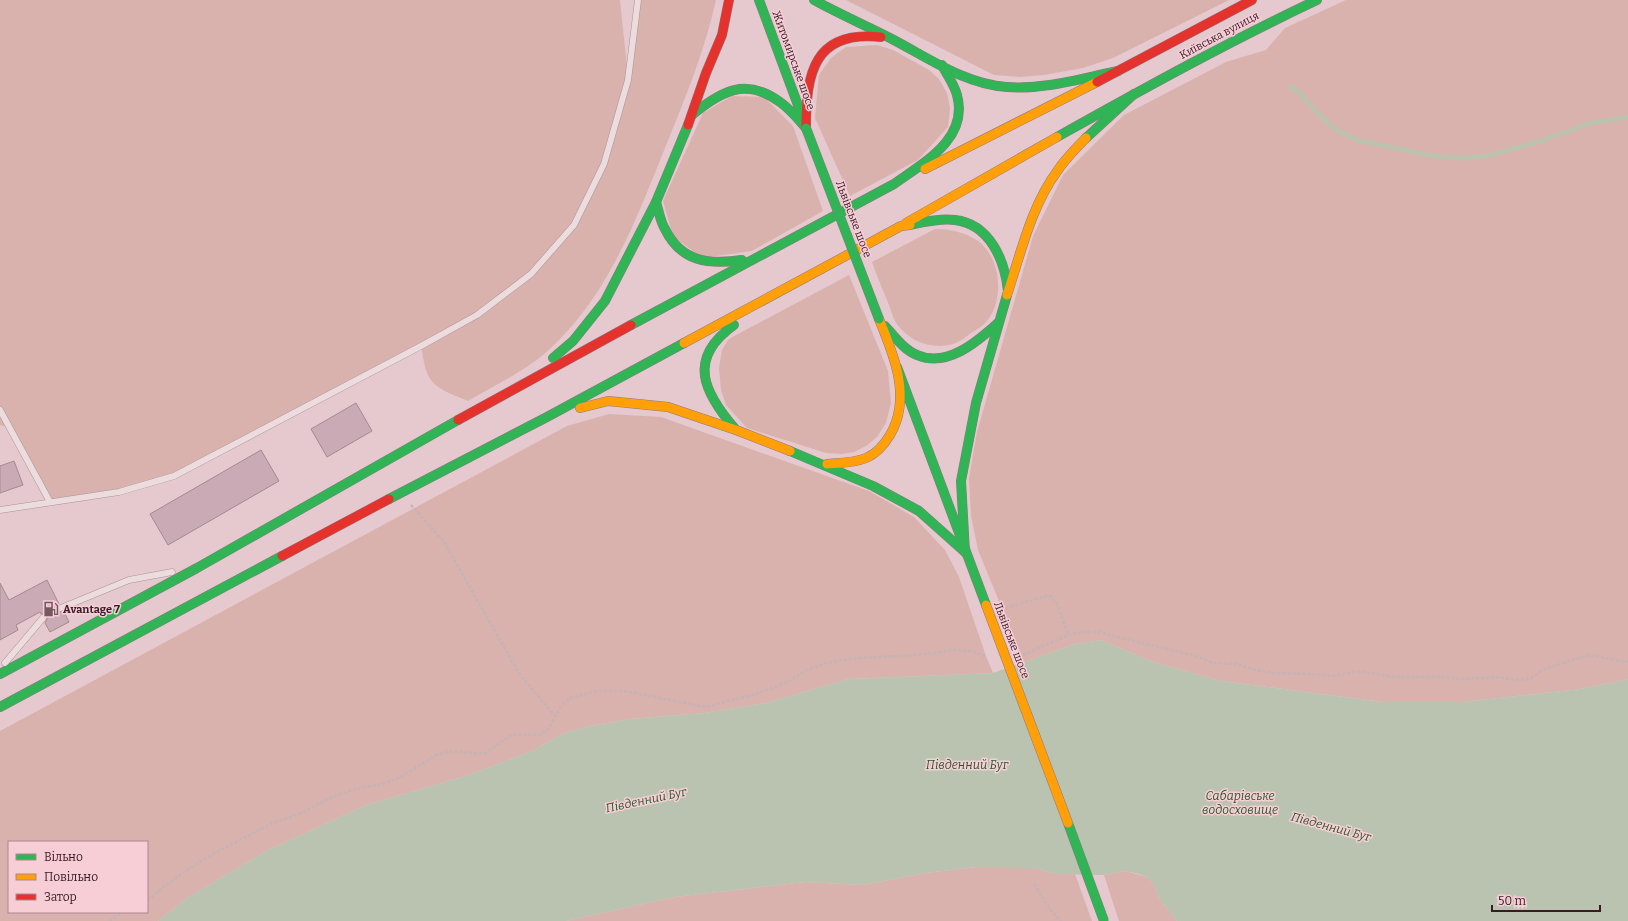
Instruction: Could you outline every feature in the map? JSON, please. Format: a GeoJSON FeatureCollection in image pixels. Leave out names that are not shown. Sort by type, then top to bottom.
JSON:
{"type":"FeatureCollection","features":[{"type":"Feature","properties":{"kind":"main road"},"geometry":{"type":"LineString","coordinates":[[527,381],[573,340],[605,302],[656,202],[692,115],[706,73],[722,34],[729,0]]}},
{"type":"Feature","properties":{"kind":"main road","name":"Житомирське шосе"},"geometry":{"type":"LineString","coordinates":[[759,0],[806,128]]}},
{"type":"Feature","properties":{"kind":"main road"},"geometry":{"type":"LineString","coordinates":[[814,0],[964,76],[1006,87],[1045,85],[1118,71]]}},
{"type":"Feature","properties":{"kind":"main road","name":"Київська вулиця"},"geometry":{"type":"LineString","coordinates":[[894,184],[1118,71],[1252,0]]}},
{"type":"Feature","properties":{"kind":"main road","name":"Київська вулиця"},"geometry":{"type":"LineString","coordinates":[[1134,94],[1258,28],[1316,0]]}},
{"type":"Feature","properties":{"kind":"main road"},"geometry":{"type":"LineString","coordinates":[[806,128],[807,90],[813,69],[818,59],[826,49],[849,37],[888,37]]}},
{"type":"Feature","properties":{"kind":"main road"},"geometry":{"type":"LineString","coordinates":[[0,674],[197,568],[527,381],[894,184],[945,147],[952,139],[957,127],[960,109],[958,98],[942,65]]}},
{"type":"Feature","properties":{"kind":"main road"},"geometry":{"type":"LineString","coordinates":[[692,115],[705,103],[718,95],[733,88],[746,87],[768,94],[780,102],[806,128]]}},
{"type":"Feature","properties":{"kind":"main road"},"geometry":{"type":"LineString","coordinates":[[0,707],[400,493],[546,417],[901,226],[1134,94]]}},
{"type":"Feature","properties":{"kind":"main road"},"geometry":{"type":"LineString","coordinates":[[965,552],[960,481],[976,403],[998,323],[1029,227],[1044,193],[1057,171],[1073,151],[1097,126],[1134,94]]}},
{"type":"Feature","properties":{"kind":"main road","name":"Львівське шосе"},"geometry":{"type":"LineString","coordinates":[[806,128],[1104,921]]}},
{"type":"Feature","properties":{"kind":"main road"},"geometry":{"type":"LineString","coordinates":[[656,202],[664,228],[680,251],[689,257],[700,261],[719,263],[757,257]]}},
{"type":"Feature","properties":{"kind":"main road"},"geometry":{"type":"LineString","coordinates":[[901,226],[942,220],[957,220],[970,224],[988,238],[998,251],[1005,268],[1008,291]]}},
{"type":"Feature","properties":{"kind":"main road"},"geometry":{"type":"LineString","coordinates":[[736,430],[712,400],[707,389],[705,376],[706,362],[710,348],[716,340],[767,298]]}},
{"type":"Feature","properties":{"kind":"main road"},"geometry":{"type":"LineString","coordinates":[[879,319],[903,344],[917,355],[936,358],[958,353],[977,342],[998,323]]}},
{"type":"Feature","properties":{"kind":"main road"},"geometry":{"type":"LineString","coordinates":[[822,464],[854,462],[867,458],[877,452],[886,443],[892,432],[900,410],[897,367]]}},
{"type":"Feature","properties":{"kind":"main road"},"geometry":{"type":"LineString","coordinates":[[546,417],[608,400],[668,407],[736,430],[822,464],[872,486],[919,511],[965,552]]}},
{"type":"Feature","properties":{"kind":"lane"},"geometry":{"type":"LineString","coordinates":[[0,510],[137,488],[174,476],[421,346],[478,314],[531,274],[574,225],[604,164],[628,80],[638,0]]}},
{"type":"Feature","properties":{"kind":"lane"},"geometry":{"type":"LineString","coordinates":[[0,410],[50,502]]}},
{"type":"Feature","properties":{"kind":"lane"},"geometry":{"type":"LineString","coordinates":[[61,608],[129,580],[197,568]]}},
{"type":"Feature","properties":{"kind":"lane"},"geometry":{"type":"LineString","coordinates":[[0,668],[43,618]]}},
{"type":"Feature","properties":{"kind":"path"},"geometry":{"type":"LineString","coordinates":[[400,493],[444,542],[520,675],[556,717]]}},
{"type":"Feature","properties":{"kind":"path"},"geometry":{"type":"LineString","coordinates":[[1001,609],[1049,595],[1057,604],[1068,635]]}},
{"type":"Feature","properties":{"kind":"path"},"geometry":{"type":"LineString","coordinates":[[1022,655],[1068,635],[1083,632],[1098,632],[1195,656],[1213,663],[1236,664],[1256,670],[1275,673],[1332,676],[1361,671],[1393,677],[1446,677],[1463,679],[1496,678],[1520,680],[1531,678],[1551,667],[1589,655],[1626,662],[1628,661]]}},
{"type":"Feature","properties":{"kind":"path"},"geometry":{"type":"LineString","coordinates":[[148,899],[184,872],[211,855],[273,823],[302,813],[330,798],[355,789],[383,784],[401,777],[436,755],[456,751],[477,754],[485,753],[511,735],[540,735],[549,728],[561,706],[570,698],[597,691],[626,691],[705,707],[754,695],[787,682],[807,670],[833,662],[860,658],[932,654],[954,650],[973,651],[986,656],[988,661]]}},
{"type":"Feature","properties":{"kind":"path"},"geometry":{"type":"LineString","coordinates":[[1034,884],[1050,909],[1061,921]]}},
{"type":"Feature","properties":{"kind":"path"},"geometry":{"type":"LineString","coordinates":[[110,921],[122,913]]}},
{"type":"Feature","properties":{"kind":"shaded area"},"geometry":{"type":"Polygon","coordinates":[[[0,0],[620,0],[628,77],[638,0],[716,0],[701,55],[634,224],[607,276],[592,300],[574,323],[545,354],[513,376],[468,401],[446,392],[432,382],[426,370],[421,346],[155,483],[50,502],[10,428],[0,425],[0,0]]]}},
{"type":"Feature","properties":{"kind":"shaded area"},"geometry":{"type":"Polygon","coordinates":[[[846,0],[1229,0],[1113,58],[1083,68],[1044,75],[1020,77],[994,75],[846,0]]]}},
{"type":"Feature","properties":{"kind":"shaded area"},"geometry":{"type":"Polygon","coordinates":[[[1346,0],[1628,0],[1628,679],[1580,689],[1462,702],[1383,702],[1221,681],[1153,662],[1101,640],[1075,644],[1024,662],[978,550],[971,516],[969,478],[977,432],[1033,236],[1063,175],[1124,115],[1226,62],[1266,50],[1285,28],[1346,0]]]}},
{"type":"Feature","properties":{"kind":"shaded area"},"geometry":{"type":"Polygon","coordinates":[[[877,45],[893,50],[929,70],[939,79],[947,93],[950,108],[948,127],[918,160],[850,196],[815,118],[819,75],[831,58],[846,47],[877,45]]]}},
{"type":"Feature","properties":{"kind":"shaded area"},"geometry":{"type":"Polygon","coordinates":[[[732,96],[764,97],[793,126],[823,211],[752,251],[702,258],[673,236],[663,201],[703,113],[732,96]]]}},
{"type":"Feature","properties":{"kind":"shaded area"},"geometry":{"type":"Polygon","coordinates":[[[935,229],[968,235],[978,241],[991,256],[995,265],[998,286],[995,306],[985,323],[958,342],[939,346],[922,343],[914,339],[900,328],[893,317],[872,262],[935,229]]]}},
{"type":"Feature","properties":{"kind":"shaded area"},"geometry":{"type":"Polygon","coordinates":[[[849,275],[888,371],[891,403],[886,423],[877,437],[866,446],[854,452],[842,454],[826,453],[747,428],[726,405],[721,390],[719,368],[722,350],[728,340],[849,275]]]}},
{"type":"Feature","properties":{"kind":"shaded area"},"geometry":{"type":"Polygon","coordinates":[[[609,414],[661,417],[869,491],[914,517],[945,550],[959,577],[993,673],[848,679],[766,703],[704,713],[630,719],[590,726],[564,733],[532,751],[466,776],[366,805],[268,850],[187,898],[158,921],[0,921],[0,731],[567,426],[609,414]]]}},
{"type":"Feature","properties":{"kind":"shaded area"},"geometry":{"type":"Polygon","coordinates":[[[976,867],[1018,867],[1038,869],[1054,874],[1075,874],[1092,921],[566,921],[675,897],[805,882],[863,885],[926,873],[976,867]]]}},
{"type":"Feature","properties":{"kind":"shaded area"},"geometry":{"type":"Polygon","coordinates":[[[1125,871],[1147,877],[1153,883],[1160,900],[1177,921],[1119,921],[1104,875],[1125,871]]]}},
{"type":"Feature","properties":{"kind":"water","name":"Сабарівське водосховище"},"geometry":{"type":"Polygon","coordinates":[[[1101,640],[1153,662],[1221,681],[1383,702],[1462,702],[1580,689],[1628,679],[1628,921],[1177,921],[1160,900],[1153,883],[1147,877],[1139,874],[1125,871],[1104,875],[1054,874],[1038,869],[976,867],[926,873],[863,885],[805,882],[675,897],[566,921],[158,921],[187,898],[268,850],[366,805],[466,776],[532,751],[564,733],[590,726],[630,719],[704,713],[766,703],[848,679],[993,673],[1075,644],[1101,640]]]}},
{"type":"Feature","properties":{"kind":"building"},"geometry":{"type":"Polygon","coordinates":[[[356,403],[372,431],[327,457],[311,429],[356,403]]]}},
{"type":"Feature","properties":{"kind":"building"},"geometry":{"type":"Polygon","coordinates":[[[261,450],[279,481],[168,545],[150,514],[261,450]]]}},
{"type":"Feature","properties":{"kind":"building"},"geometry":{"type":"Polygon","coordinates":[[[14,461],[23,485],[0,493],[0,466],[14,461]]]}},
{"type":"Feature","properties":{"kind":"building"},"geometry":{"type":"Polygon","coordinates":[[[47,580],[59,604],[57,610],[64,612],[69,622],[50,632],[45,623],[47,616],[41,614],[40,612],[16,625],[18,630],[0,640],[0,583],[9,600],[47,580]]]}},
{"type":"Feature","properties":{"kind":"waterway"},"geometry":{"type":"LineString","coordinates":[[1290,87],[1299,92],[1322,118],[1338,131],[1357,140],[1427,155],[1454,158],[1487,156],[1541,141],[1591,123],[1628,117]]}},
{"type":"Feature","properties":{"kind":"traffic: fast"},"geometry":{"type":"LineString","coordinates":[[759,0],[802,116]]}},
{"type":"Feature","properties":{"kind":"traffic: fast"},"geometry":{"type":"LineString","coordinates":[[814,0],[946,68],[976,81],[991,85],[1007,87],[1035,87],[1063,83],[1118,71]]}},
{"type":"Feature","properties":{"kind":"traffic: fast"},"geometry":{"type":"LineString","coordinates":[[1057,137],[1218,49],[1317,0]]}},
{"type":"Feature","properties":{"kind":"traffic: fast"},"geometry":{"type":"LineString","coordinates":[[631,325],[894,184],[930,158],[950,137],[956,125],[959,111],[956,91],[942,65]]}},
{"type":"Feature","properties":{"kind":"traffic: fast"},"geometry":{"type":"LineString","coordinates":[[692,115],[713,99],[734,90],[756,90],[768,94],[780,102],[791,111],[806,128]]}},
{"type":"Feature","properties":{"kind":"traffic: fast"},"geometry":{"type":"LineString","coordinates":[[1086,138],[1134,94]]}},
{"type":"Feature","properties":{"kind":"traffic: fast"},"geometry":{"type":"LineString","coordinates":[[553,358],[573,341],[605,301],[656,202],[688,125]]}},
{"type":"Feature","properties":{"kind":"traffic: fast"},"geometry":{"type":"LineString","coordinates":[[806,128],[879,319]]}},
{"type":"Feature","properties":{"kind":"traffic: fast"},"geometry":{"type":"LineString","coordinates":[[656,202],[665,229],[679,248],[688,255],[707,261],[718,262],[742,260]]}},
{"type":"Feature","properties":{"kind":"traffic: fast"},"geometry":{"type":"LineString","coordinates":[[910,225],[932,221],[955,220],[967,223],[978,229],[994,246],[999,256],[1008,291]]}},
{"type":"Feature","properties":{"kind":"traffic: fast"},"geometry":{"type":"LineString","coordinates":[[965,552],[961,481],[976,403],[1007,295]]}},
{"type":"Feature","properties":{"kind":"traffic: fast"},"geometry":{"type":"LineString","coordinates":[[885,326],[912,353],[928,358],[939,358],[950,356],[961,351],[981,338],[998,323]]}},
{"type":"Feature","properties":{"kind":"traffic: fast"},"geometry":{"type":"LineString","coordinates":[[734,325],[719,338],[710,351],[705,363],[705,376],[715,403],[736,430]]}},
{"type":"Feature","properties":{"kind":"traffic: fast"},"geometry":{"type":"LineString","coordinates":[[389,499],[547,417],[684,343]]}},
{"type":"Feature","properties":{"kind":"traffic: fast"},"geometry":{"type":"LineString","coordinates":[[897,367],[986,605]]}},
{"type":"Feature","properties":{"kind":"traffic: fast"},"geometry":{"type":"LineString","coordinates":[[0,674],[197,568],[458,420]]}},
{"type":"Feature","properties":{"kind":"traffic: fast"},"geometry":{"type":"LineString","coordinates":[[790,451],[873,486],[919,511],[965,552]]}},
{"type":"Feature","properties":{"kind":"traffic: fast"},"geometry":{"type":"LineString","coordinates":[[0,707],[282,556]]}},
{"type":"Feature","properties":{"kind":"traffic: fast"},"geometry":{"type":"LineString","coordinates":[[1068,823],[1104,921]]}},
{"type":"Feature","properties":{"kind":"traffic: slow"},"geometry":{"type":"LineString","coordinates":[[925,169],[1097,82]]}},
{"type":"Feature","properties":{"kind":"traffic: slow"},"geometry":{"type":"LineString","coordinates":[[906,223],[1057,137]]}},
{"type":"Feature","properties":{"kind":"traffic: slow"},"geometry":{"type":"LineString","coordinates":[[1007,295],[1028,230],[1041,199],[1061,166],[1086,138]]}},
{"type":"Feature","properties":{"kind":"traffic: slow"},"geometry":{"type":"LineString","coordinates":[[684,343],[901,226],[910,225]]}},
{"type":"Feature","properties":{"kind":"traffic: slow"},"geometry":{"type":"LineString","coordinates":[[827,464],[857,461],[873,454],[880,449],[888,439],[896,421],[900,406],[898,377],[895,362],[879,319]]}},
{"type":"Feature","properties":{"kind":"traffic: slow"},"geometry":{"type":"LineString","coordinates":[[580,408],[608,401],[668,407],[736,430],[790,451]]}},
{"type":"Feature","properties":{"kind":"traffic: slow"},"geometry":{"type":"LineString","coordinates":[[986,605],[1068,823]]}},
{"type":"Feature","properties":{"kind":"traffic: jam"},"geometry":{"type":"LineString","coordinates":[[688,125],[706,73],[722,35],[729,0]]}},
{"type":"Feature","properties":{"kind":"traffic: jam"},"geometry":{"type":"LineString","coordinates":[[1097,82],[1252,0]]}},
{"type":"Feature","properties":{"kind":"traffic: jam"},"geometry":{"type":"LineString","coordinates":[[806,128],[808,90],[812,73],[818,59],[828,48],[841,41],[859,37],[881,37]]}},
{"type":"Feature","properties":{"kind":"traffic: jam"},"geometry":{"type":"LineString","coordinates":[[458,420],[631,325]]}},
{"type":"Feature","properties":{"kind":"traffic: jam"},"geometry":{"type":"LineString","coordinates":[[282,556],[389,499]]}},
{"type":"Feature","properties":{"kind":"place","name":"Avantage 7"},"geometry":{"type":"Point","coordinates":[51,609]}},
{"type":"Feature","properties":{"kind":"water label","name":"Південний Буг"},"geometry":{"type":"Point","coordinates":[967,765]}},
{"type":"Feature","properties":{"kind":"water label","name":"Південний Буг"},"geometry":{"type":"Point","coordinates":[646,800]}},
{"type":"Feature","properties":{"kind":"water label","name":"Південний Буг"},"geometry":{"type":"Point","coordinates":[1331,827]}}]}
